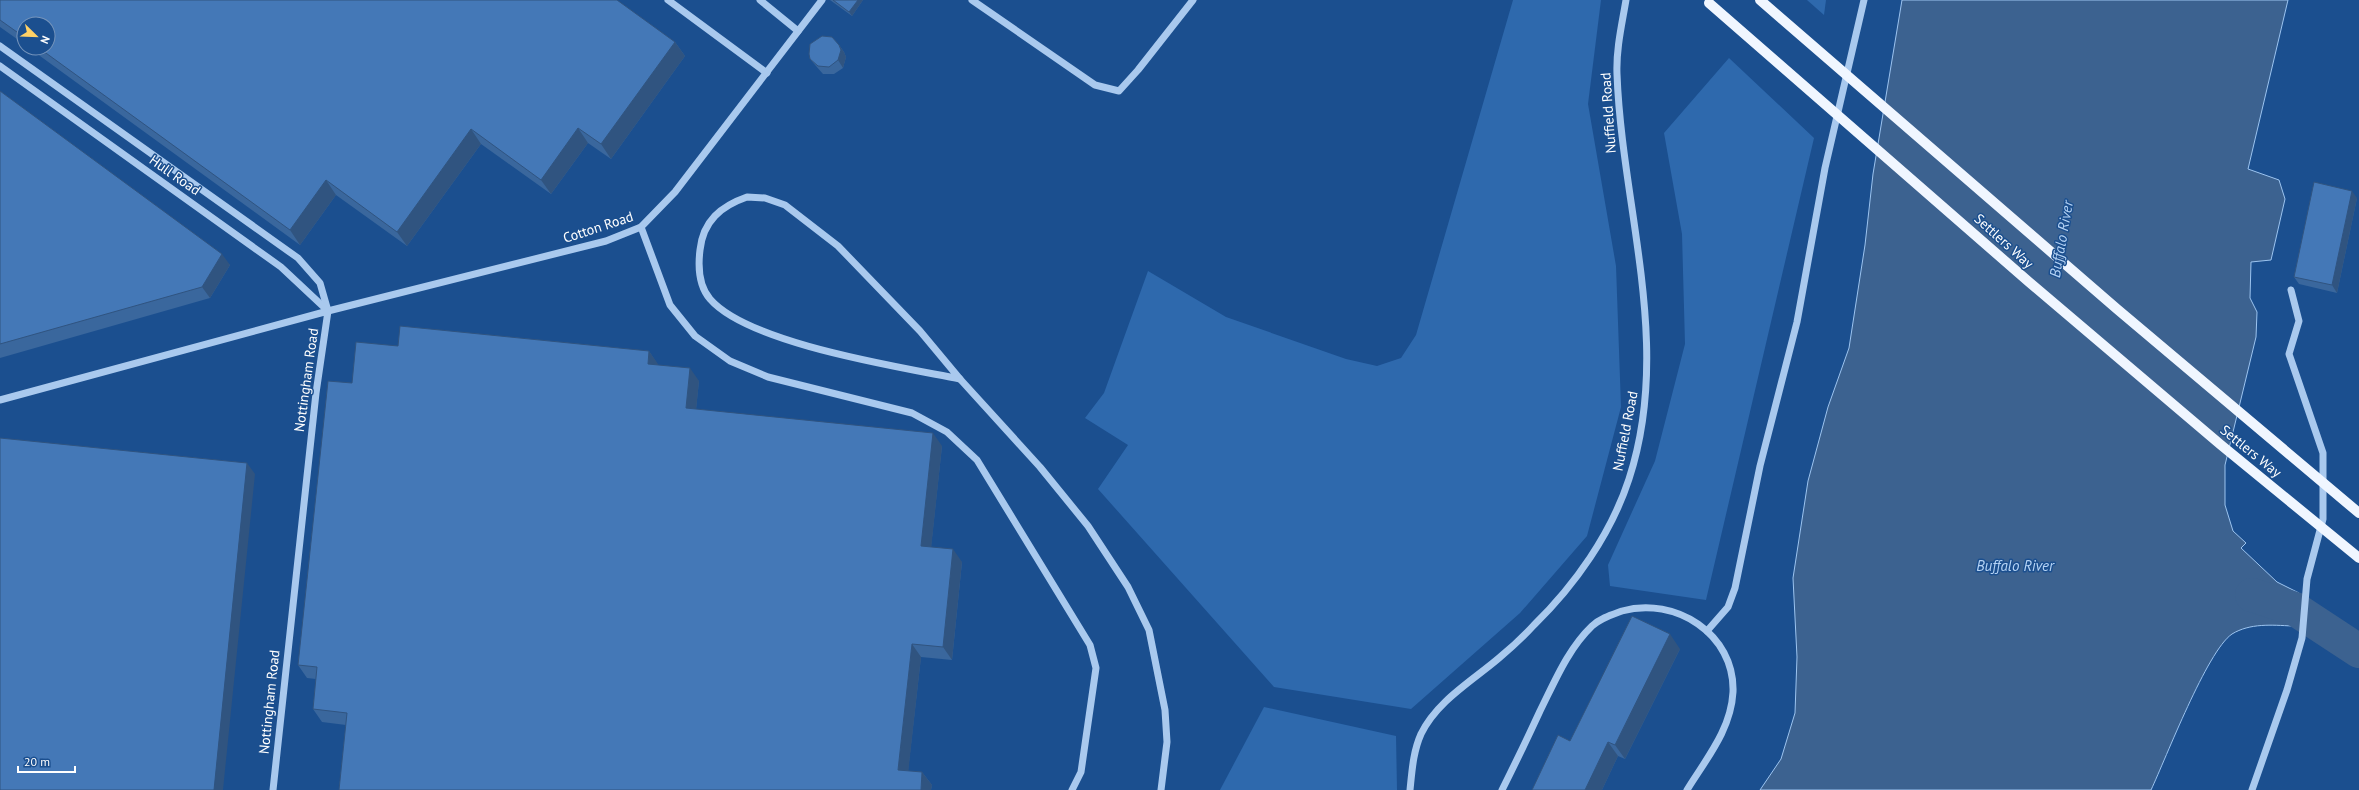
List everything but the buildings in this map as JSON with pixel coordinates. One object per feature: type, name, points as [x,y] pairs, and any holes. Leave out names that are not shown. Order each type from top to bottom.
[{"type":"main road","name":"Settlers Way","points":[[1760,0],[2117,309],[2359,513]]},
{"type":"main road","name":"Settlers Way","points":[[1709,4],[2029,282],[2221,445],[2359,558]]},
{"type":"street","points":[[668,0],[767,73]]},
{"type":"street","points":[[760,0],[798,31]]},
{"type":"street","name":"Cotton Road","points":[[328,311],[606,241],[641,227],[675,192],[822,0]]},
{"type":"street","points":[[972,0],[1095,85],[1119,91],[1138,70],[1193,0]]},
{"type":"street","name":"Nuffield Road","points":[[1410,790],[1416,748],[1430,719],[1446,702],[1501,657],[1557,601],[1582,569],[1602,537],[1629,479],[1644,414],[1648,370],[1647,320],[1624,150],[1617,73],[1619,43],[1626,0]]},
{"type":"street","points":[[1708,631],[1728,607],[1735,588],[1760,466],[1798,322],[1825,168],[1864,0]]},
{"type":"street","points":[[0,46],[298,258],[320,283],[328,311]]},
{"type":"street","name":"Hull Road","points":[[0,66],[281,267],[328,311]]},
{"type":"street","points":[[960,379],[824,351],[764,331],[733,316],[710,299],[700,276],[700,250],[703,231],[711,219],[729,203],[747,197],[765,198],[785,206],[838,246],[920,331],[960,379],[1040,466],[1088,526],[1128,587],[1149,630],[1165,710],[1167,742],[1161,790]]},
{"type":"street","points":[[641,227],[670,305],[695,336],[730,361],[768,377],[912,413],[947,432],[977,460],[1090,646],[1096,668],[1081,772],[1072,790]]},
{"type":"street","points":[[2252,790],[2287,690],[2302,638],[2307,579],[2323,519],[2323,453],[2289,354],[2299,321],[2291,290]]},
{"type":"street","name":"Nottingham Road","points":[[0,400],[328,311],[316,393],[273,790]]},
{"type":"street","points":[[1502,790],[1567,657],[1593,625],[1606,616],[1637,607],[1658,608],[1691,618],[1708,631],[1728,659],[1732,675],[1731,708],[1724,730],[1687,790]]},
{"type":"shaded area","points":[[1513,0],[1601,0],[1588,104],[1616,266],[1621,407],[1587,536],[1520,613],[1411,709],[1274,687],[1098,489],[1128,445],[1085,418],[1104,393],[1148,271],[1226,317],[1346,359],[1377,366],[1401,358],[1416,335]]},
{"type":"shaded area","points":[[1807,0],[1826,0],[1824,15]]},
{"type":"shaded area","points":[[1729,58],[1814,138],[1706,600],[1610,586],[1608,565],[1655,461],[1685,344],[1682,234],[1664,133]]},
{"type":"shaded area","points":[[1264,707],[1396,736],[1397,790],[1220,790]]},
{"type":"water","name":"Buffalo River","points":[[1902,0],[2288,0],[2248,169],[2279,180],[2285,199],[2271,260],[2251,262],[2250,298],[2257,312],[2256,337],[2225,465],[2225,505],[2233,531],[2246,543],[2241,548],[2277,582],[2299,593],[2292,626],[2254,626],[2246,628],[2232,634],[2222,644],[2199,682],[2151,790],[1760,790],[1781,759],[1795,713],[1797,657],[1793,578],[1808,481],[1828,407],[1849,348],[1865,245],[1873,174]]},
{"type":"waterway","points":[[2252,595],[2295,609],[2359,651]]}]
